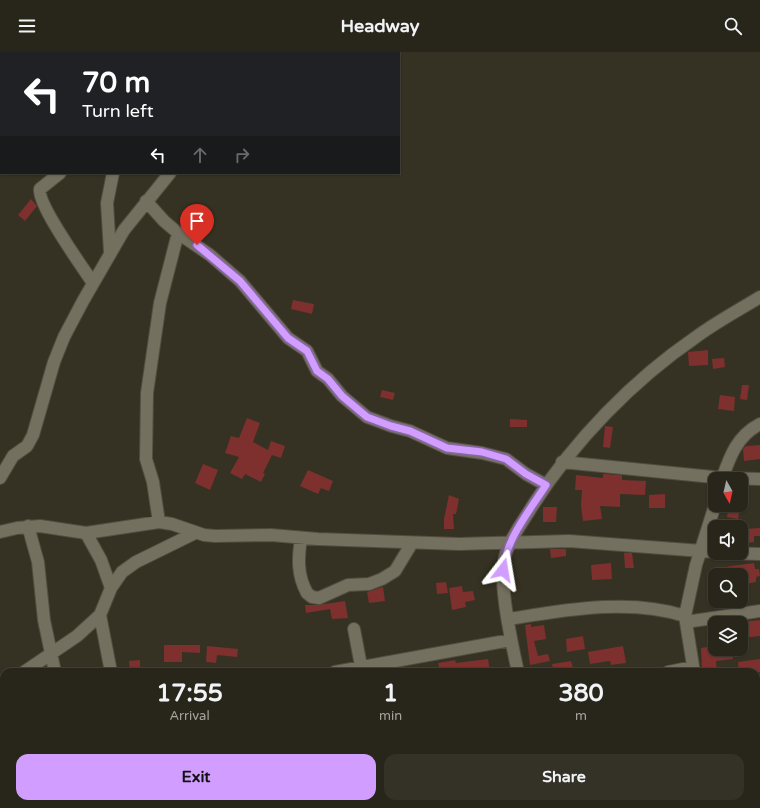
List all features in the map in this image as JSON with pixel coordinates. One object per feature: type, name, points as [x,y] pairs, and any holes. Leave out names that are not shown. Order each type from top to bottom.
[{"type":"street","points":[[59,174],[39,192],[49,214],[93,283]]},
{"type":"street","points":[[110,252],[107,203],[113,174]]},
{"type":"street","points":[[0,478],[13,456],[27,446],[33,435],[59,349],[82,301],[110,252],[146,201],[169,174]]},
{"type":"street","points":[[146,201],[164,221],[178,233],[210,255],[236,277],[288,338],[307,351],[317,371],[328,379],[342,396],[367,417],[410,431],[447,448],[482,452],[506,459],[526,474],[546,485]]},
{"type":"street","points":[[159,522],[153,482],[146,459],[148,393],[160,303],[178,233]]},
{"type":"street","points":[[517,668],[511,640],[503,570],[504,560],[512,542],[546,485],[562,462],[613,408],[677,350],[709,328],[760,297]]},
{"type":"street","points":[[725,472],[732,452],[739,440],[747,431],[760,424]]},
{"type":"street","points":[[562,462],[708,477]]},
{"type":"street","points":[[748,479],[760,479]]},
{"type":"street","points":[[694,668],[686,619],[688,597],[713,512]]},
{"type":"street","points":[[0,532],[28,526],[40,526],[86,533],[159,522],[172,524],[195,533],[215,536],[264,534],[301,538],[459,544],[569,541],[708,551]]},
{"type":"street","points":[[28,526],[38,562],[44,620],[54,668]]},
{"type":"street","points":[[86,533],[101,560],[110,588]]},
{"type":"street","points":[[31,668],[52,655],[77,636],[100,615],[110,588],[122,572],[195,533]]},
{"type":"street","points":[[301,538],[298,565],[299,573],[307,593],[315,598],[329,595],[348,585],[364,585],[382,579],[395,571],[412,542]]},
{"type":"street","points":[[748,554],[760,554]]},
{"type":"street","points":[[509,619],[572,610],[640,607],[664,609],[686,619],[760,611]]},
{"type":"street","points":[[100,615],[110,668]]},
{"type":"street","points":[[354,629],[361,666]]},
{"type":"street","points":[[352,668],[511,640]]},
{"type":"building","points":[[31,199],[37,206],[25,221],[18,215]]},
{"type":"building","points":[[293,300],[314,304],[312,314],[291,309]]},
{"type":"building","points":[[708,350],[708,365],[689,366],[688,352]]},
{"type":"building","points":[[724,358],[725,367],[713,369],[712,359]]},
{"type":"building","points":[[742,385],[749,385],[747,400],[740,399]]},
{"type":"building","points":[[382,390],[395,393],[393,400],[380,397]]},
{"type":"building","points":[[720,395],[735,397],[734,411],[718,409]]},
{"type":"building","points":[[247,418],[260,423],[253,442],[268,450],[271,441],[285,446],[281,458],[272,455],[263,473],[265,474],[261,482],[245,474],[242,479],[230,473],[239,457],[225,453],[231,436],[239,438]]},
{"type":"building","points":[[510,419],[527,420],[527,427],[510,427]]},
{"type":"building","points":[[605,426],[613,427],[610,448],[603,447]]},
{"type":"building","points":[[760,445],[760,459],[744,461],[743,449],[746,446]]},
{"type":"building","points":[[203,464],[218,470],[210,490],[195,483]]},
{"type":"building","points":[[308,470],[333,481],[329,491],[321,488],[318,494],[300,486]]},
{"type":"building","points":[[603,474],[622,475],[622,480],[646,481],[645,495],[620,494],[620,507],[600,506],[602,519],[583,521],[581,505],[582,490],[575,490],[576,475],[603,478]]},
{"type":"building","points":[[665,494],[665,508],[649,508],[649,495]]},
{"type":"building","points":[[449,495],[459,499],[456,514],[453,514],[454,529],[444,529],[444,519]]},
{"type":"building","points":[[543,507],[557,507],[556,522],[543,522]]},
{"type":"building","points":[[728,512],[739,512],[738,519],[727,517]]},
{"type":"building","points":[[760,528],[760,536],[754,536],[754,542],[748,543],[748,529]]},
{"type":"building","points":[[550,549],[566,549],[566,556],[551,558]]},
{"type":"building","points":[[624,553],[632,553],[634,568],[625,568]]},
{"type":"building","points":[[611,563],[612,579],[592,580],[591,565]]},
{"type":"building","points":[[754,563],[755,569],[759,569],[760,576],[756,577],[756,582],[748,583],[748,568],[725,567]]},
{"type":"building","points":[[446,582],[448,593],[437,594],[436,583]]},
{"type":"building","points":[[462,586],[463,592],[473,591],[475,600],[465,602],[466,607],[452,610],[449,588]]},
{"type":"building","points":[[383,587],[385,601],[369,603],[367,592]]},
{"type":"building","points":[[345,601],[348,618],[332,619],[330,609],[306,613],[305,605],[318,605]]},
{"type":"building","points":[[760,620],[760,636],[748,637],[748,621]]},
{"type":"building","points":[[531,624],[531,627],[544,625],[546,639],[534,641],[538,656],[548,654],[550,661],[530,665],[525,625]]},
{"type":"building","points":[[583,636],[585,649],[567,652],[566,639]]},
{"type":"building","points":[[708,642],[708,656],[733,656],[733,659],[716,661],[717,668],[702,668],[701,648],[707,647]]},
{"type":"building","points":[[164,645],[200,645],[200,653],[182,652],[182,662],[164,662]]},
{"type":"building","points":[[207,646],[238,649],[237,657],[217,655],[216,663],[206,662]]},
{"type":"building","points":[[623,646],[626,663],[611,665],[610,661],[590,664],[588,652]]},
{"type":"building","points":[[488,659],[489,668],[439,668],[438,663],[455,660],[456,663]]},
{"type":"building","points":[[760,659],[760,668],[739,668],[738,662]]},
{"type":"building","points":[[140,660],[140,668],[130,668],[129,661]]},
{"type":"building","points":[[571,661],[573,668],[553,668],[552,664]]},
{"type":"route","points":[[197,245],[228,269],[240,281],[288,338],[309,353],[317,371],[325,376],[342,396],[367,417],[418,434],[447,448],[482,452],[506,459],[526,474],[546,485],[526,516],[512,542],[504,560],[503,570]]}]
